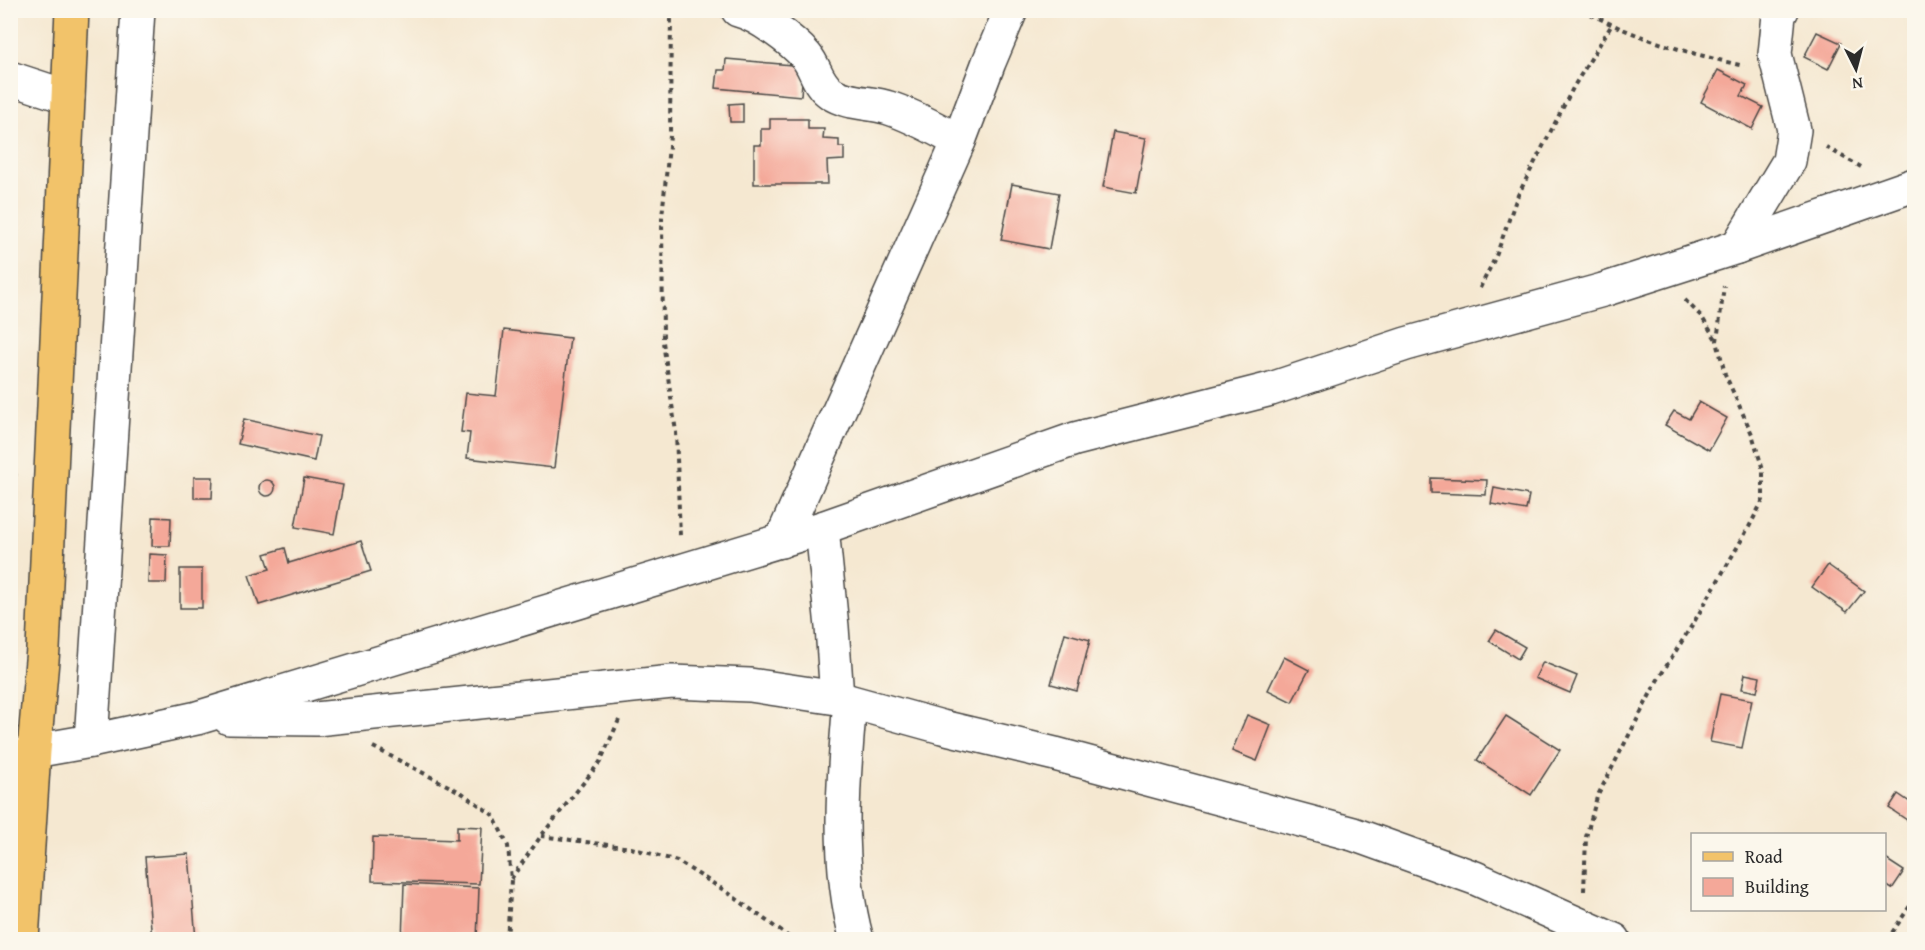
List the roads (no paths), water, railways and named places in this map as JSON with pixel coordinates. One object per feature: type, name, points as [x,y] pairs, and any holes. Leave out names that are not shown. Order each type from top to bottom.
[{"type":"main road","points":[[22,939],[22,754],[42,658],[72,10]]},
{"type":"street","points":[[91,741],[138,10]]},
{"type":"street","points":[[738,10],[767,25],[794,45],[807,57],[824,88],[835,96],[887,107],[924,122],[959,141]]},
{"type":"street","points":[[781,540],[959,141],[1011,10]]},
{"type":"street","points":[[1737,247],[1789,161],[1794,130],[1775,54],[1779,15],[1782,10]]},
{"type":"street","points":[[10,78],[68,97]]},
{"type":"street","points":[[22,754],[197,718],[822,528],[1075,439],[1271,389],[1406,344],[1603,290],[1908,188]]},
{"type":"street","points":[[822,528],[832,627],[844,700],[845,869],[857,939]]},
{"type":"street","points":[[197,718],[316,719],[672,682],[750,685],[844,700],[1353,834],[1475,878],[1614,939]]}]
